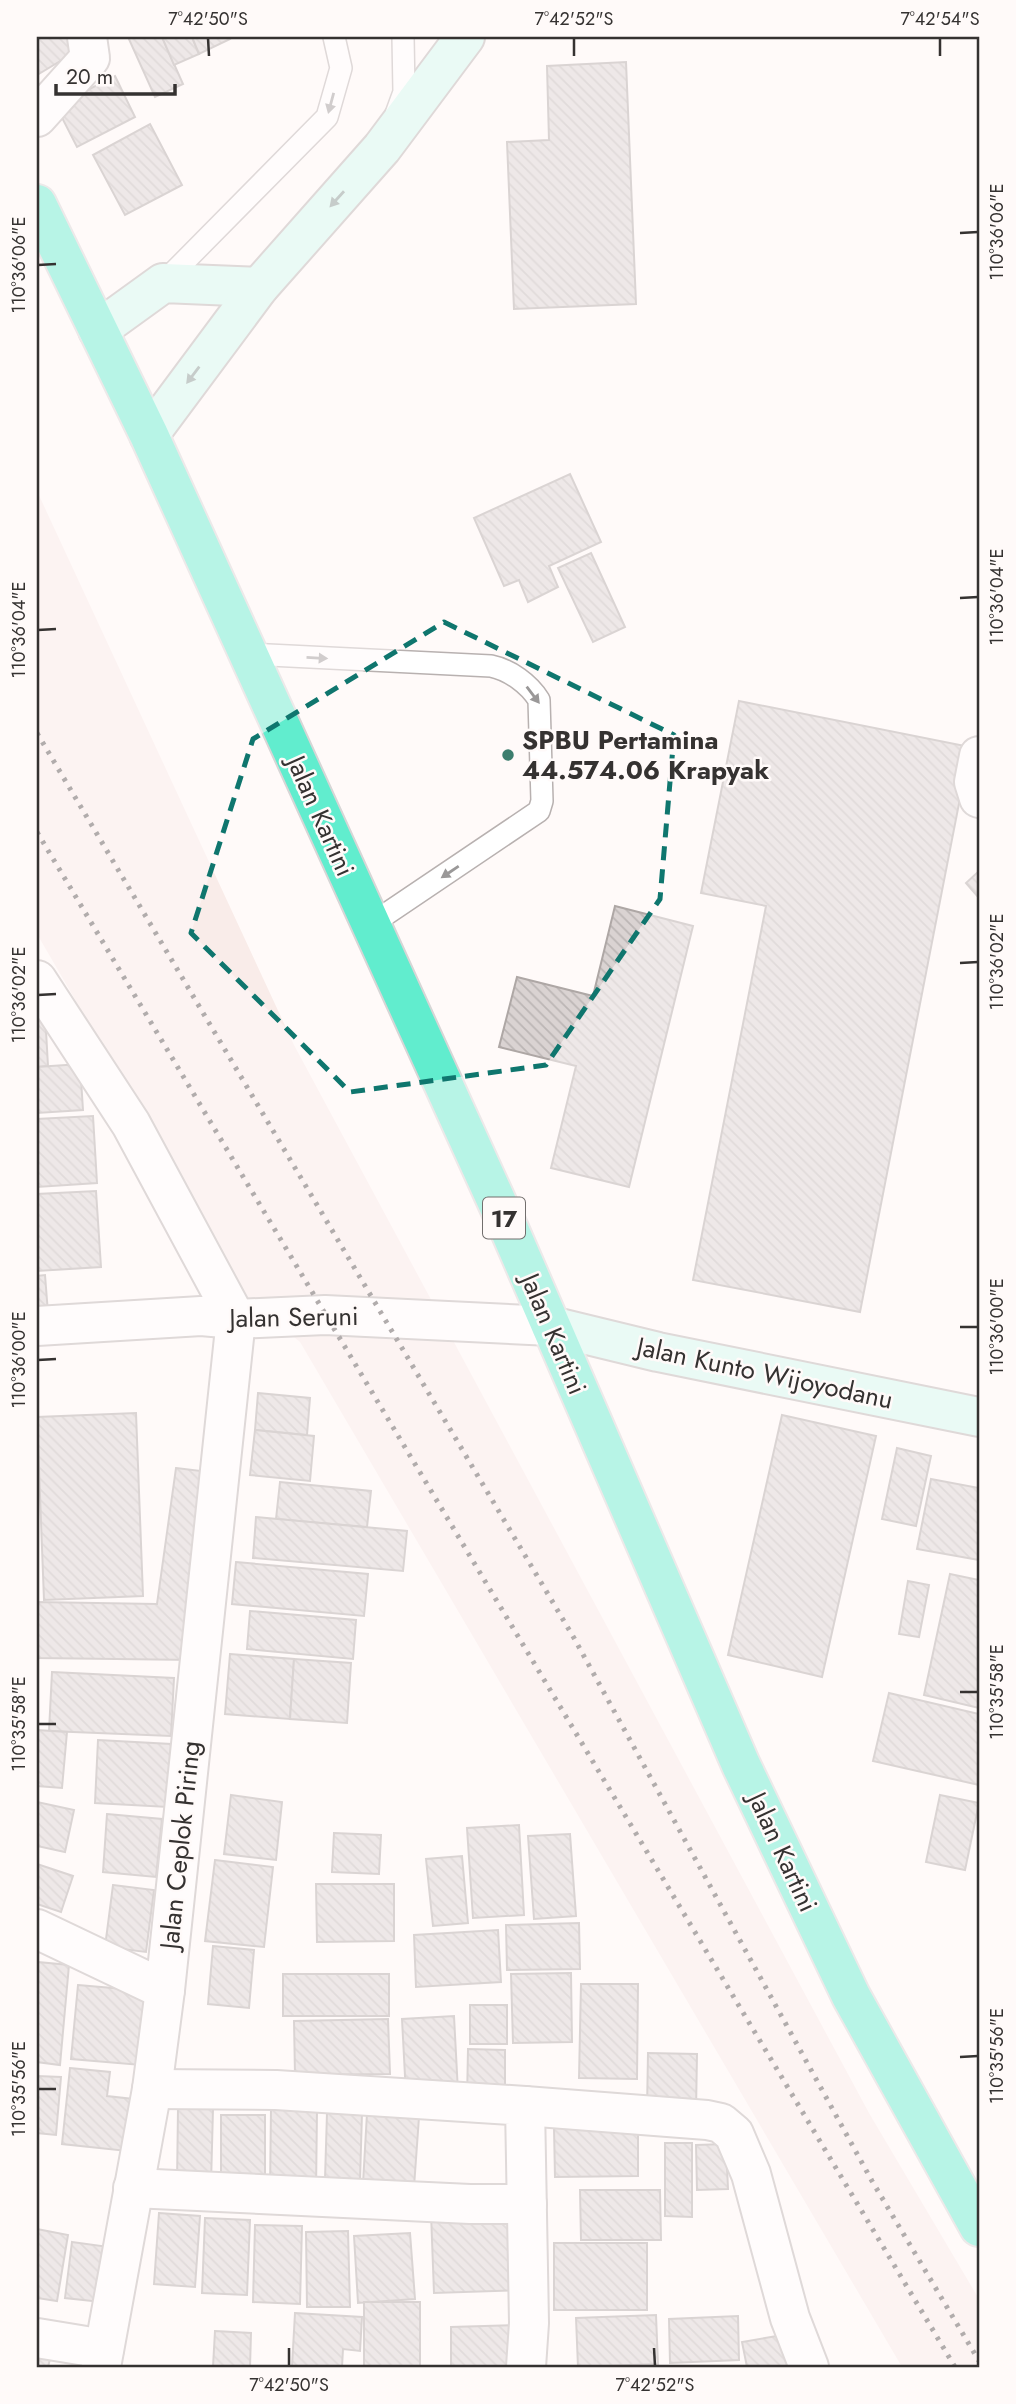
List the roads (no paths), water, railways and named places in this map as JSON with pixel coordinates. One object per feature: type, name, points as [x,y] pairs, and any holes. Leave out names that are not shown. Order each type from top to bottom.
[{"type":"highway","name":"Jalan Kartini","points":[[37,204],[149,435],[249,654],[551,1326],[741,1765],[850,1996],[979,2227]]},
{"type":"street","points":[[37,117],[90,58],[88,37]]},
{"type":"street","points":[[149,435],[259,287],[382,148],[465,37]]},
{"type":"street","points":[[98,330],[163,283],[259,287]]},
{"type":"street","points":[[979,756],[974,782],[979,798]]},
{"type":"street","points":[[37,980],[131,1124],[236,1319]]},
{"type":"street","name":"Jalan Seruni","points":[[37,1326],[201,1317],[236,1319],[365,1315],[551,1326]]},
{"type":"street","name":"Jalan Ceplok Piring","points":[[102,2358],[152,2088],[165,1990],[236,1319]]},
{"type":"street","name":"Jalan Kunto Wijoyodanu","points":[[551,1326],[657,1352],[979,1417]]},
{"type":"street","points":[[37,1929],[165,1990]]},
{"type":"street","points":[[152,2088],[276,2090],[525,2106],[721,2123],[734,2134],[751,2174],[790,2318],[809,2367]]},
{"type":"street","points":[[525,2106],[529,2323],[526,2367]]},
{"type":"street","points":[[133,2188],[470,2204],[527,2204]]},
{"type":"street","points":[[37,2339],[102,2358]]},
{"type":"lane","points":[[163,283],[327,117],[341,68],[334,37]]},
{"type":"lane","points":[[382,148],[404,92],[402,37]]},
{"type":"lane","points":[[249,654],[491,666],[504,669],[530,688],[539,700],[542,801],[539,811],[370,925]]},
{"type":"railway","points":[[37,733],[574,1638],[872,2181],[979,2361]]},
{"type":"railway","points":[[37,832],[955,2367]]},
{"type":"place","name":"SPBU Pertamina 44.574.06 Krapyak","points":[[508,755]]}]
